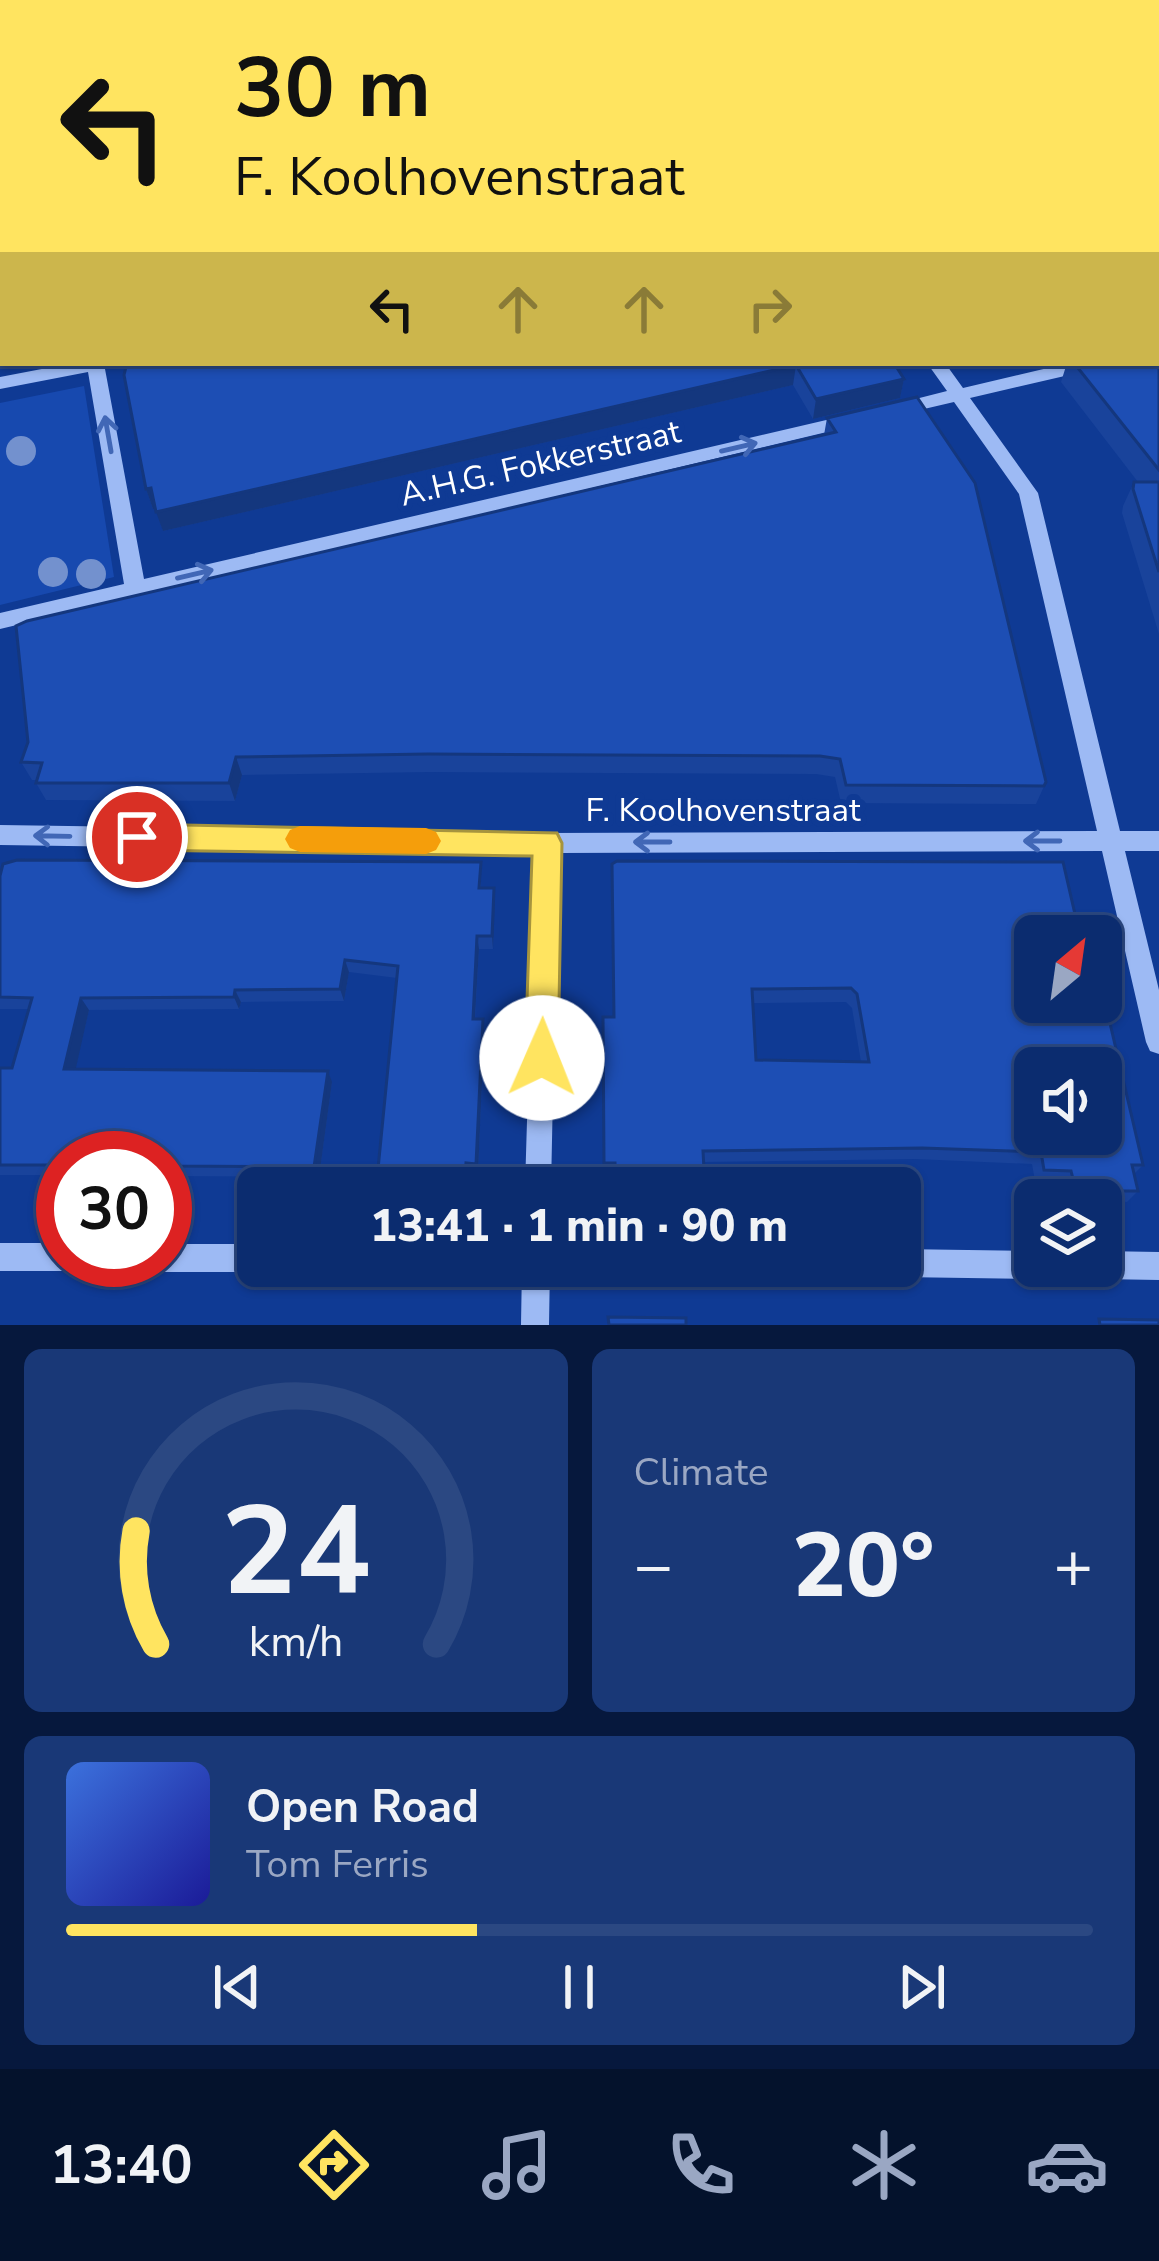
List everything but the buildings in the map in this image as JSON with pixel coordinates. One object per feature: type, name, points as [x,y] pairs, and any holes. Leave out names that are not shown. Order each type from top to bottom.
[{"type":"street","points":[[0,383],[88,366]]},
{"type":"street","points":[[98,366],[135,588]]},
{"type":"street","points":[[938,366],[1028,493],[1159,1042]]},
{"type":"street","name":"A.H.G. Fokkerstraat","points":[[0,621],[1082,366]]},
{"type":"street","name":"F. Koolhovenstraat","points":[[0,835],[547,843],[1159,841]]},
{"type":"street","points":[[539,1167],[547,843]]},
{"type":"street","points":[[0,1257],[36,1258]]},
{"type":"street","points":[[192,1258],[237,1258]]},
{"type":"street","points":[[921,1263],[1014,1265]]},
{"type":"street","points":[[1122,1265],[1159,1266]]},
{"type":"street","points":[[535,1325],[536,1287]]},
{"type":"shaded area","points":[[84,386],[114,577],[0,605],[0,403]]},
{"type":"slow traffic","points":[[300,839],[426,841]]},
{"type":"route","points":[[137,837],[547,843],[542,1058]]}]
